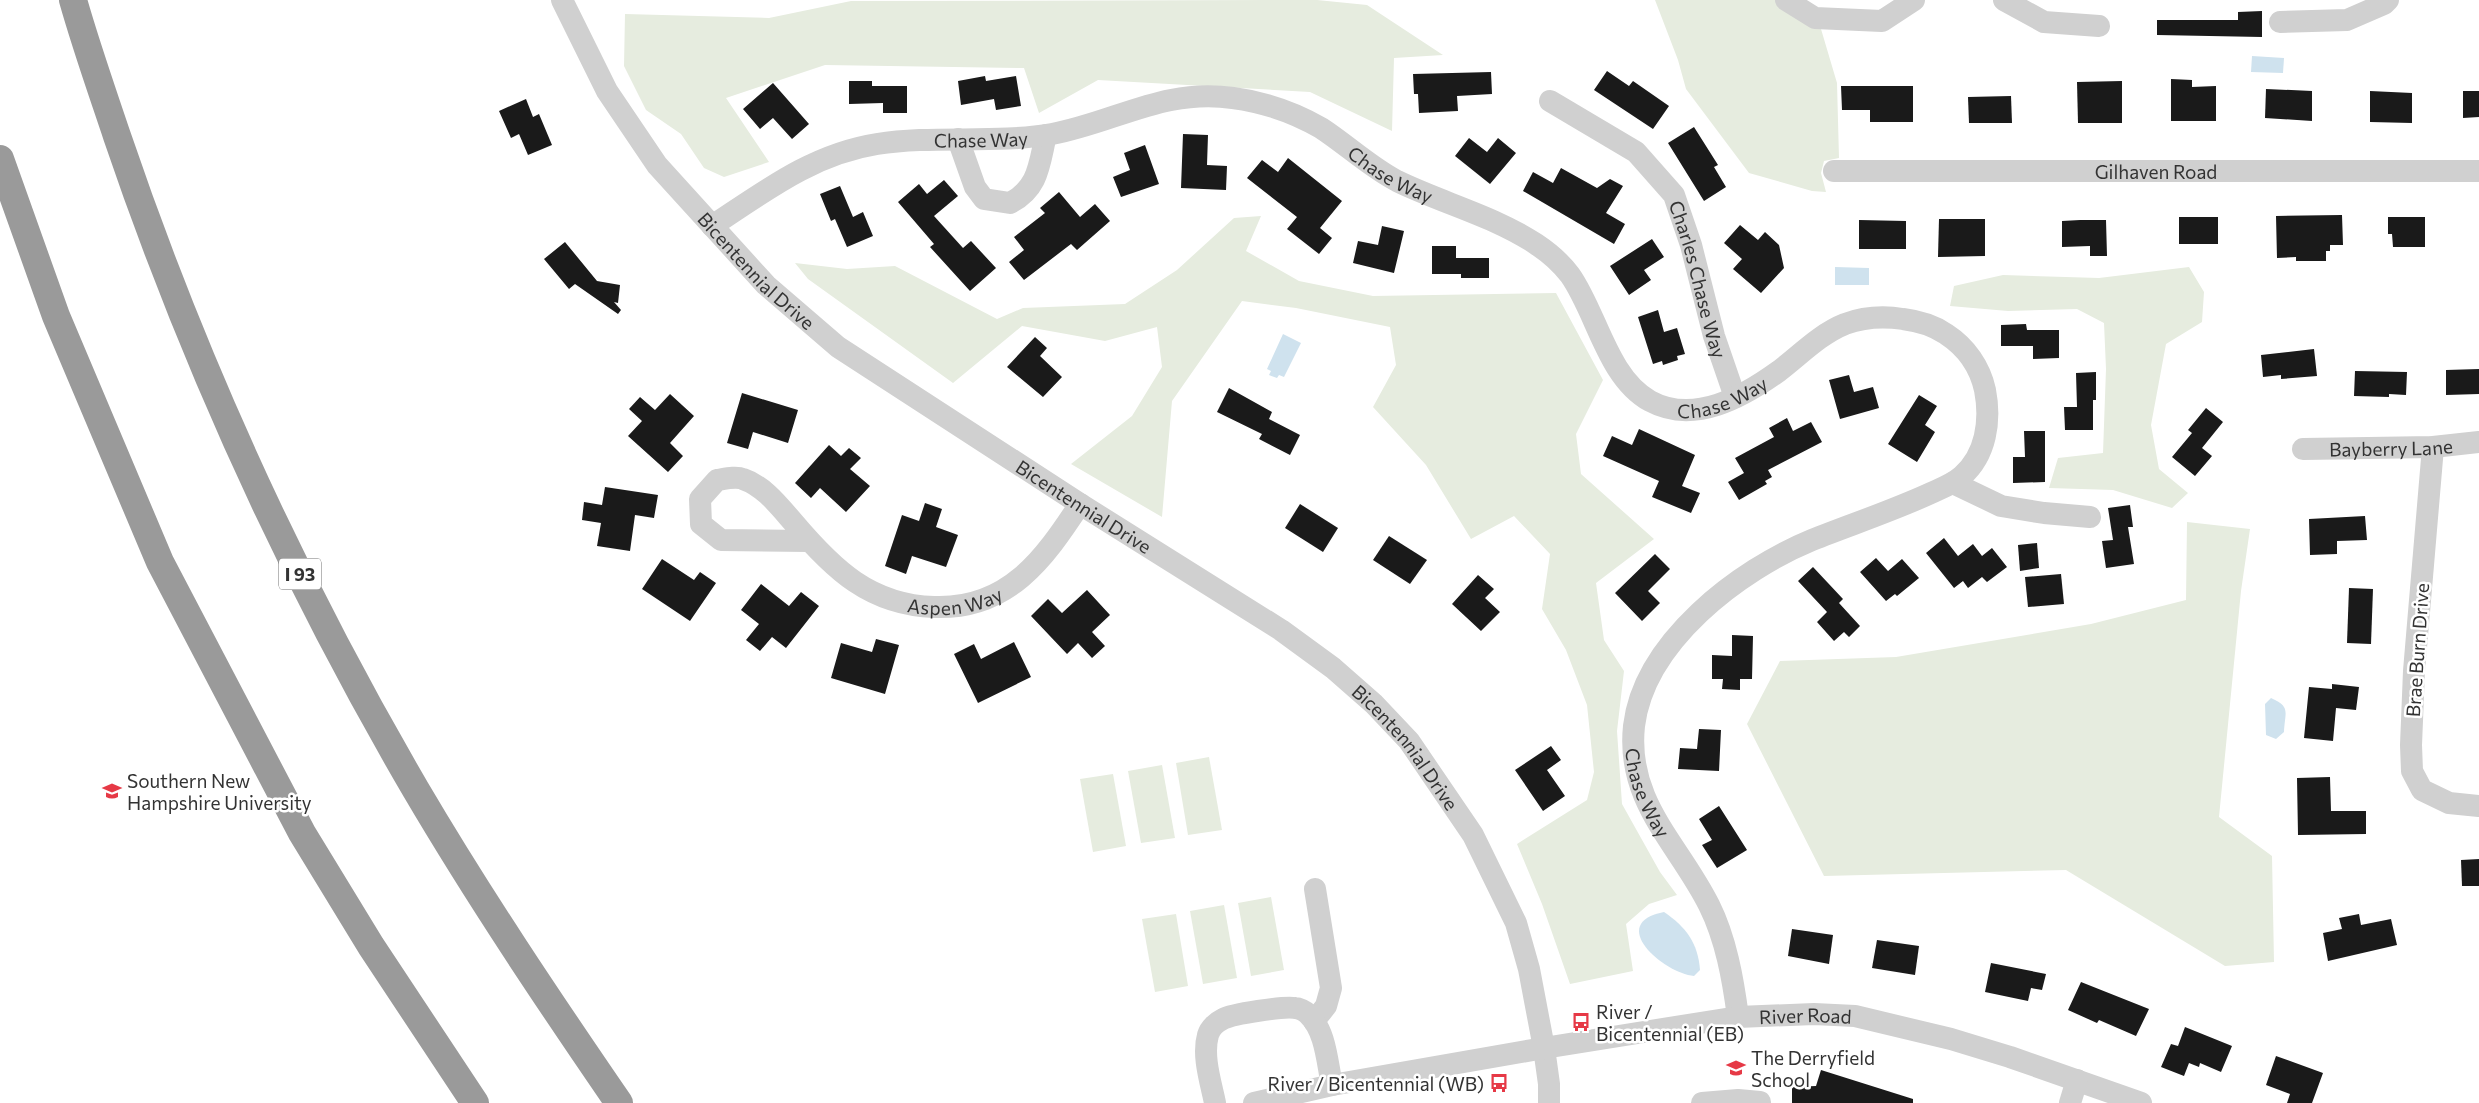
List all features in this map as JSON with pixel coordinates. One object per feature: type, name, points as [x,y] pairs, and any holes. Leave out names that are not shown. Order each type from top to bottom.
[{"type":"highway","name":"I 93","points":[[73,0],[148,228],[190,333],[281,536],[373,713],[455,855],[619,1103]]},
{"type":"highway","points":[[0,159],[56,316],[100,424],[164,571],[302,833],[376,954],[475,1103]]},
{"type":"street","name":"Bicentennial Drive","points":[[562,0],[607,91],[657,165],[766,285],[838,347],[1080,504],[1280,630],[1326,663],[1374,704],[1409,741],[1474,835],[1516,923],[1529,969],[1544,1048],[1550,1102]]},
{"type":"street","points":[[1786,0],[1815,18],[1882,21],[1914,0]]},
{"type":"street","points":[[2004,0],[2044,22],[2099,26]]},
{"type":"street","points":[[2280,22],[2347,20],[2384,4],[2388,0]]},
{"type":"street","name":"Chase Way","points":[[712,226],[806,165],[831,155],[878,144],[1046,135],[1071,130],[1159,100],[1183,97],[1231,97],[1292,114],[1321,128],[1387,176],[1426,195],[1511,230],[1535,243],[1567,271],[1585,300],[1604,343],[1629,384],[1649,400],[1675,410],[1700,411],[1735,397],[1773,375],[1826,334],[1846,324],[1869,318],[1892,317],[1916,320],[1939,329],[1958,343],[1974,362],[1984,384],[1987,408],[1986,432],[1980,454],[1966,472],[1953,483],[1903,506],[1806,542],[1749,574],[1709,605],[1675,638],[1648,678],[1640,700],[1634,724],[1633,748],[1641,788],[1653,817],[1708,902],[1726,952],[1738,1017]]},
{"type":"street","name":"Charles Chase Way","points":[[1550,102],[1636,152],[1656,172],[1674,195],[1691,245],[1714,336],[1735,397]]},
{"type":"street","points":[[958,140],[975,187],[984,199],[1010,203],[1029,190],[1036,177],[1046,135]]},
{"type":"street","name":"Gilhaven Road","points":[[1834,171],[2479,171]]},
{"type":"street","name":"Bayberry Lane","points":[[2303,449],[2433,447],[2479,442]]},
{"type":"street","name":"Brae Burn Drive","points":[[2433,447],[2414,671],[2411,745],[2412,771],[2422,790],[2449,803],[2479,806]]},
{"type":"street","points":[[1953,483],[2001,506],[2044,513],[2090,517]]},
{"type":"street","name":"Aspen Way","points":[[809,541],[851,581],[872,593],[895,602],[919,607],[943,608],[966,605],[989,598],[1010,587],[1029,573],[1058,538],[1080,504]]},
{"type":"street","points":[[1314,1021],[1326,1006],[1331,988],[1316,888]]},
{"type":"street","points":[[1215,1103],[1207,1045],[1208,1034],[1215,1024],[1225,1018],[1283,1008],[1296,1008],[1307,1012],[1321,1032],[1332,1085]]},
{"type":"street","name":"River Road","points":[[1254,1103],[1332,1085],[1738,1017],[1814,1014],[1855,1016],[1951,1039],[2141,1103]]},
{"type":"street","points":[[2070,1103],[2077,1080]]},
{"type":"street","points":[[1702,1103],[1738,1100],[1760,1102]]},
{"type":"shaded area","points":[[1317,0],[1367,5],[1443,55],[1394,58],[1392,131],[1310,92],[1098,80],[1039,113],[1024,68],[825,65],[726,98],[769,162],[724,177],[704,168],[681,134],[646,110],[624,66],[625,14],[769,18],[851,1]]},
{"type":"shaded area","points":[[1655,0],[1775,0],[1821,29],[1837,83],[1839,158],[1824,161],[1821,173],[1826,192],[1812,191],[1749,173],[1686,89],[1678,60]]},
{"type":"shaded area","points":[[1261,216],[1246,251],[1299,281],[1373,296],[1556,293],[1603,380],[1576,434],[1581,474],[1654,539],[1596,583],[1604,640],[1624,671],[1617,731],[1622,804],[1660,872],[1677,895],[1649,904],[1626,924],[1633,971],[1570,984],[1542,904],[1517,844],[1587,800],[1594,772],[1587,705],[1566,650],[1542,609],[1550,554],[1514,516],[1471,539],[1426,465],[1373,407],[1396,365],[1390,327],[1296,308],[1242,301],[1172,401],[1162,517],[1071,464],[1132,416],[1162,367],[1157,327],[1105,341],[1022,326],[953,383],[808,279],[795,263],[847,269],[895,266],[997,319],[1023,308],[1125,304],[1177,270],[1234,218]]},
{"type":"shaded area","points":[[2189,267],[2204,292],[2202,322],[2166,344],[2151,425],[2159,469],[2188,493],[2172,508],[2113,490],[2049,488],[2058,458],[2103,453],[2106,369],[2104,323],[2077,309],[2008,311],[1950,306],[1954,286],[2003,275],[2099,278]]},
{"type":"shaded area","points":[[2187,522],[2250,529],[2241,591],[2219,817],[2272,856],[2274,962],[2225,966],[2066,870],[1824,876],[1747,724],[1780,661],[1896,657],[2091,624],[2186,600]]},
{"type":"shaded area","points":[[1209,757],[1222,830],[1188,835],[1176,763]]},
{"type":"shaded area","points":[[1162,765],[1175,838],[1141,843],[1128,771]]},
{"type":"shaded area","points":[[1113,774],[1126,846],[1093,852],[1080,779]]},
{"type":"shaded area","points":[[1271,897],[1284,970],[1251,976],[1238,903]]},
{"type":"shaded area","points":[[1224,905],[1237,978],[1203,984],[1190,911]]},
{"type":"shaded area","points":[[1176,914],[1188,986],[1155,992],[1142,919]]},
{"type":"water","points":[[2252,56],[2284,58],[2283,73],[2251,72]]},
{"type":"water","points":[[1835,267],[1869,268],[1869,285],[1835,285]]},
{"type":"water","points":[[1283,334],[1301,343],[1284,377],[1279,375],[1277,378],[1269,375],[1271,371],[1267,369]]},
{"type":"water","points":[[2271,698],[2282,704],[2286,714],[2284,732],[2276,739],[2266,735],[2265,704]]},
{"type":"water","points":[[1664,912],[1685,930],[1694,944],[1700,970],[1694,976],[1681,973],[1668,966],[1646,947],[1640,936],[1640,926],[1647,918]]},
{"type":"building","points":[[2262,11],[2262,37],[2157,35],[2157,20],[2238,20],[2238,12]]},
{"type":"building","points":[[1607,71],[1629,86],[1633,81],[1669,106],[1653,129],[1594,90]]},
{"type":"building","points":[[1491,72],[1492,94],[1457,96],[1458,111],[1419,113],[1418,94],[1414,94],[1413,74]]},
{"type":"building","points":[[985,76],[986,81],[1016,76],[1021,106],[996,110],[994,99],[961,105],[958,81]]},
{"type":"building","points":[[2171,79],[2192,80],[2192,87],[2216,86],[2216,121],[2171,121]]},
{"type":"building","points":[[849,81],[872,81],[872,86],[907,86],[907,113],[883,113],[883,103],[849,104]]},
{"type":"building","points":[[2122,81],[2122,123],[2078,123],[2077,82]]},
{"type":"building","points":[[773,83],[809,124],[792,139],[773,118],[760,129],[743,109]]},
{"type":"building","points":[[1841,86],[1913,86],[1913,122],[1870,122],[1870,110],[1842,110]]},
{"type":"building","points":[[2266,89],[2312,91],[2312,121],[2265,118]]},
{"type":"building","points":[[2370,91],[2412,93],[2412,123],[2370,122]]},
{"type":"building","points":[[2463,91],[2479,91],[2479,117],[2463,118]]},
{"type":"building","points":[[2011,96],[2012,123],[1969,123],[1968,97]]},
{"type":"building","points":[[526,99],[533,117],[539,114],[552,145],[528,155],[519,134],[511,138],[499,111]]},
{"type":"building","points":[[1694,127],[1718,165],[1714,167],[1726,187],[1704,201],[1668,143]]},
{"type":"building","points":[[1183,134],[1208,135],[1207,165],[1227,166],[1226,190],[1181,188]]},
{"type":"building","points":[[1469,138],[1487,152],[1498,138],[1516,153],[1490,184],[1455,156]]},
{"type":"building","points":[[1145,145],[1159,184],[1121,197],[1113,177],[1130,170],[1124,153]]},
{"type":"building","points":[[1288,158],[1342,201],[1320,228],[1332,238],[1319,254],[1287,229],[1297,217],[1247,178],[1262,160],[1278,172]]},
{"type":"building","points":[[1561,168],[1597,188],[1610,179],[1623,186],[1606,213],[1625,224],[1614,244],[1523,191],[1533,172],[1553,183]]},
{"type":"building","points":[[944,180],[958,196],[934,216],[963,248],[971,241],[996,268],[970,291],[930,247],[934,244],[898,202],[919,184],[927,194]]},
{"type":"building","points":[[840,186],[853,217],[863,212],[873,236],[847,247],[835,219],[831,221],[820,194]]},
{"type":"building","points":[[1059,192],[1080,217],[1095,204],[1110,221],[1077,250],[1071,244],[1024,280],[1009,262],[1024,250],[1014,237],[1045,213],[1040,208]]},
{"type":"building","points":[[2342,215],[2343,245],[2330,245],[2330,251],[2326,251],[2326,261],[2296,261],[2296,257],[2277,258],[2276,216]]},
{"type":"building","points":[[2179,217],[2218,217],[2218,244],[2179,244]]},
{"type":"building","points":[[2388,217],[2425,217],[2425,247],[2393,247],[2392,234],[2388,234]]},
{"type":"building","points":[[1939,219],[1985,219],[1985,256],[1938,257]]},
{"type":"building","points":[[1859,220],[1906,221],[1906,249],[1859,249]]},
{"type":"building","points":[[2106,220],[2107,256],[2090,256],[2090,246],[2062,247],[2062,221]]},
{"type":"building","points":[[1740,225],[1758,240],[1765,232],[1779,245],[1784,268],[1761,293],[1733,269],[1742,259],[1724,243]]},
{"type":"building","points":[[1382,226],[1404,231],[1394,273],[1353,263],[1358,241],[1378,245]]},
{"type":"building","points":[[1652,239],[1664,257],[1644,270],[1651,280],[1629,295],[1610,266]]},
{"type":"building","points":[[565,242],[597,281],[620,285],[618,303],[614,302],[621,310],[618,314],[575,284],[569,289],[544,259]]},
{"type":"building","points":[[1432,246],[1456,246],[1456,258],[1489,258],[1489,278],[1461,278],[1461,274],[1432,274]]},
{"type":"building","points":[[1658,310],[1664,332],[1677,328],[1685,354],[1677,356],[1678,360],[1663,365],[1662,361],[1653,364],[1638,317]]},
{"type":"building","points":[[2026,324],[2027,330],[2059,330],[2059,358],[2033,359],[2033,346],[2001,346],[2001,325]]},
{"type":"building","points":[[1035,337],[1047,348],[1040,356],[1062,377],[1043,397],[1007,367]]},
{"type":"building","points":[[2314,349],[2317,376],[2281,379],[2281,375],[2263,377],[2261,355]]},
{"type":"building","points":[[2479,369],[2479,394],[2446,395],[2446,370]]},
{"type":"building","points":[[2355,371],[2407,372],[2406,395],[2389,394],[2389,397],[2354,396]]},
{"type":"building","points":[[2096,372],[2096,400],[2093,400],[2093,430],[2065,430],[2064,407],[2077,407],[2076,373]]},
{"type":"building","points":[[1849,375],[1854,392],[1873,387],[1879,408],[1840,419],[1829,380]]},
{"type":"building","points":[[1229,388],[1272,412],[1269,419],[1300,435],[1290,455],[1259,439],[1262,434],[1217,412]]},
{"type":"building","points":[[742,393],[798,410],[788,443],[753,432],[748,449],[727,443]]},
{"type":"building","points":[[670,394],[694,416],[670,443],[683,456],[668,472],[628,436],[642,421],[629,409],[640,397],[655,410]]},
{"type":"building","points":[[1919,395],[1937,406],[1925,425],[1935,432],[1917,462],[1888,444]]},
{"type":"building","points":[[2206,408],[2223,422],[2202,448],[2212,456],[2195,476],[2172,457],[2192,433],[2188,430]]},
{"type":"building","points":[[1787,418],[1793,431],[1811,422],[1822,442],[1768,470],[1772,477],[1765,481],[1767,484],[1739,500],[1728,482],[1744,473],[1735,458],[1774,437],[1769,428]]},
{"type":"building","points":[[1639,429],[1695,455],[1682,486],[1700,493],[1691,513],[1652,497],[1659,481],[1603,456],[1612,436],[1632,445]]},
{"type":"building","points":[[2024,431],[2045,431],[2045,482],[2013,483],[2013,457],[2025,457]]},
{"type":"building","points":[[829,445],[841,456],[849,448],[861,458],[850,469],[870,486],[846,512],[820,488],[811,498],[795,483]]},
{"type":"building","points":[[605,487],[658,495],[654,518],[635,515],[630,551],[597,546],[601,523],[582,520],[584,502],[602,505]]},
{"type":"building","points":[[925,503],[942,509],[936,527],[958,535],[946,567],[912,556],[906,574],[885,566],[902,515],[919,521]]},
{"type":"building","points":[[1300,504],[1338,528],[1323,552],[1285,528]]},
{"type":"building","points":[[2130,505],[2133,527],[2128,527],[2134,564],[2106,568],[2102,541],[2113,540],[2108,508]]},
{"type":"building","points":[[2365,516],[2367,540],[2337,541],[2337,554],[2310,555],[2309,519]]},
{"type":"building","points":[[1389,536],[1427,560],[1410,584],[1373,560]]},
{"type":"building","points":[[1944,538],[1958,556],[1973,544],[1982,556],[1992,548],[2007,567],[1987,582],[1982,577],[1968,588],[1963,581],[1954,588],[1926,553]]},
{"type":"building","points":[[2037,543],[2039,568],[2020,571],[2018,545]]},
{"type":"building","points":[[1655,554],[1670,569],[1648,591],[1660,603],[1642,621],[1615,593]]},
{"type":"building","points":[[1876,558],[1888,571],[1902,559],[1919,578],[1897,596],[1895,594],[1886,601],[1860,572]]},
{"type":"building","points":[[662,559],[694,580],[700,572],[716,583],[690,621],[642,589]]},
{"type":"building","points":[[1813,567],[1843,599],[1839,603],[1860,626],[1849,637],[1844,632],[1834,641],[1817,622],[1827,612],[1798,581]]},
{"type":"building","points":[[2061,574],[2064,604],[2028,607],[2025,577]]},
{"type":"building","points":[[1478,575],[1494,589],[1485,598],[1500,612],[1481,631],[1452,604]]},
{"type":"building","points":[[761,584],[789,606],[801,592],[819,606],[786,648],[772,637],[760,651],[746,640],[759,624],[741,610]]},
{"type":"building","points":[[2349,588],[2373,589],[2371,644],[2347,643]]},
{"type":"building","points":[[1087,590],[1110,615],[1092,632],[1105,646],[1092,658],[1078,643],[1067,654],[1031,616],[1048,599],[1062,613]]},
{"type":"building","points":[[1732,635],[1753,636],[1752,679],[1740,679],[1740,690],[1722,689],[1723,679],[1712,679],[1712,655],[1732,656]]},
{"type":"building","points":[[876,639],[899,645],[885,694],[831,678],[841,643],[872,652]]},
{"type":"building","points":[[1014,642],[1031,677],[978,703],[954,654],[974,644],[981,659]]},
{"type":"building","points":[[2332,684],[2359,687],[2356,710],[2336,708],[2333,741],[2304,738],[2309,687],[2332,689]]},
{"type":"building","points":[[1699,729],[1721,730],[1719,771],[1678,769],[1680,748],[1697,749]]},
{"type":"building","points":[[1551,746],[1561,760],[1547,770],[1565,796],[1543,811],[1515,770]]},
{"type":"building","points":[[2330,777],[2331,811],[2366,811],[2366,834],[2298,835],[2297,778]]},
{"type":"building","points":[[1719,806],[1747,850],[1717,868],[1702,845],[1712,840],[1699,819]]},
{"type":"building","points":[[2479,859],[2479,886],[2462,886],[2461,860]]},
{"type":"building","points":[[2359,914],[2361,925],[2391,919],[2397,945],[2328,961],[2323,933],[2342,929],[2339,918]]},
{"type":"building","points":[[1792,929],[1833,935],[1829,964],[1788,956]]},
{"type":"building","points":[[1877,940],[1919,946],[1915,975],[1872,968]]},
{"type":"building","points":[[1991,963],[2046,974],[2042,990],[2031,988],[2028,1001],[1985,992]]},
{"type":"building","points":[[2081,982],[2149,1009],[2136,1036],[2099,1020],[2097,1023],[2068,1010]]},
{"type":"building","points":[[2185,1027],[2232,1046],[2221,1072],[2200,1063],[2199,1067],[2189,1063],[2184,1076],[2161,1067],[2171,1044],[2178,1046]]},
{"type":"building","points":[[2276,1056],[2323,1073],[2312,1103],[2287,1103],[2290,1094],[2266,1085]]},
{"type":"building","points":[[1821,1070],[1913,1099],[1913,1103],[1792,1103],[1792,1087],[1816,1086]]},
{"type":"place","name":"Southern New Hampshire University","points":[[112,791]]},
{"type":"place","name":"River / Bicentennial (EB)","points":[[1581,1022]]},
{"type":"place","name":"The Derryfield School","points":[[1736,1068]]},
{"type":"place","name":"River / Bicentennial (WB)","points":[[1499,1083]]}]
